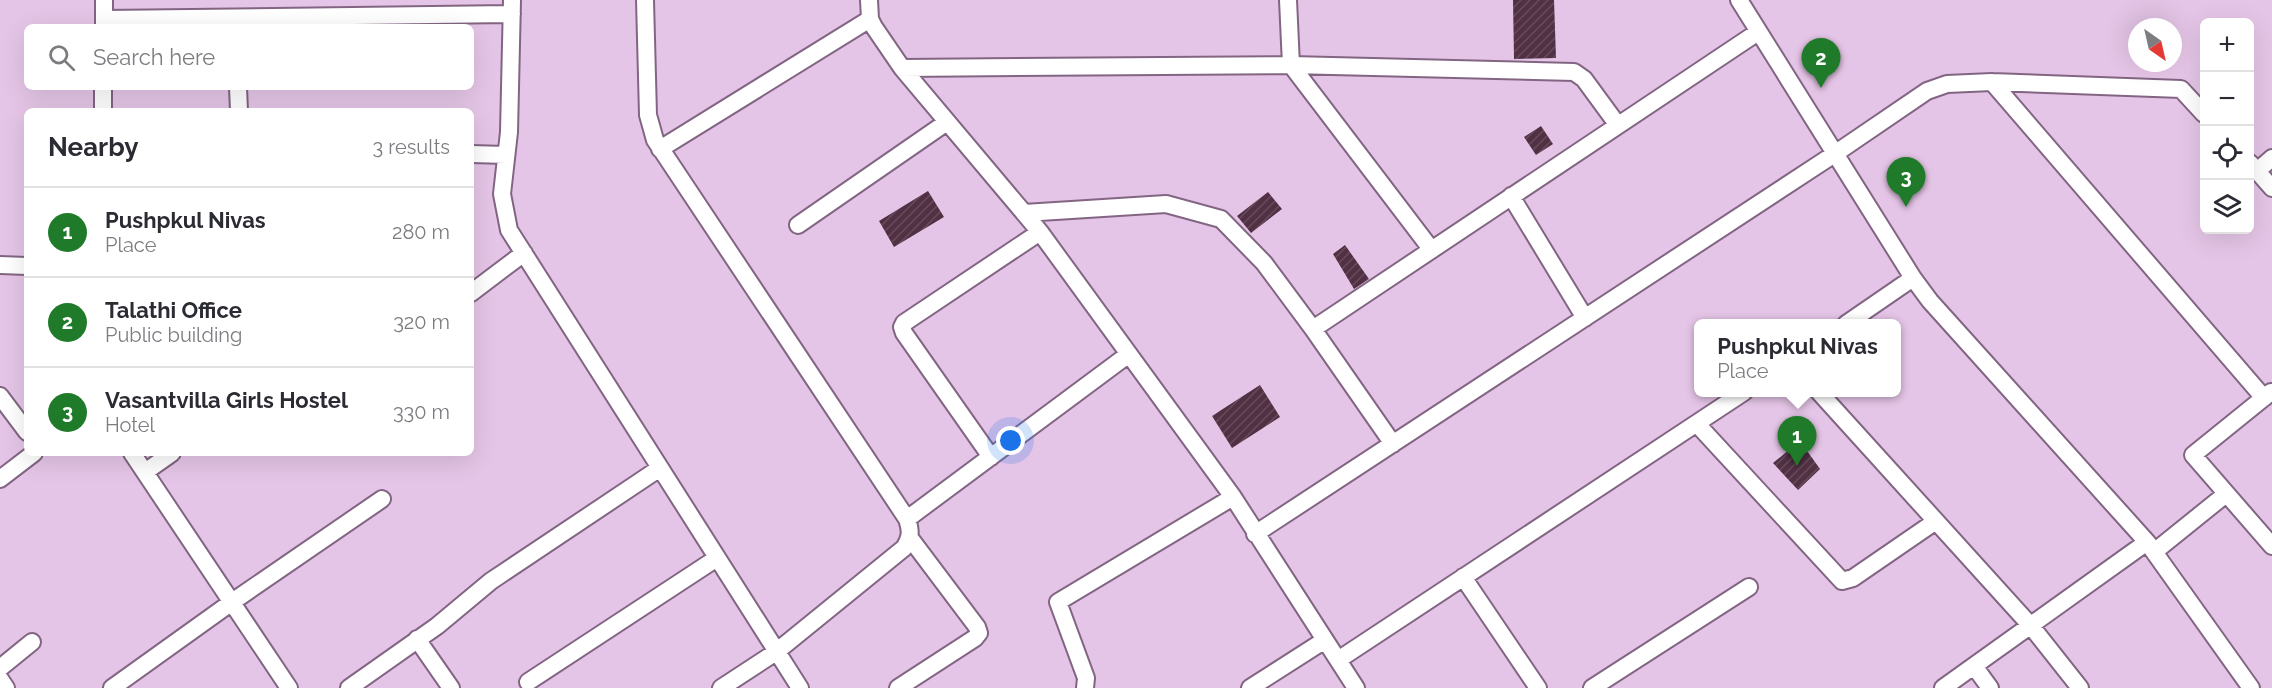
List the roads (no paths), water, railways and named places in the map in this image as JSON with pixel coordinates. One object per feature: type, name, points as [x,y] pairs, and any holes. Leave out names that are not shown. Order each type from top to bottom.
[{"type":"street","points":[[104,0],[104,23],[236,22],[512,7],[509,132],[502,194],[509,230],[800,688]]},
{"type":"street","points":[[645,0],[648,115],[660,149],[907,519],[911,531],[904,548],[776,652],[721,688]]},
{"type":"street","points":[[869,0],[870,19],[902,68],[1040,232],[1233,497],[1356,688]]},
{"type":"street","points":[[1288,0],[1291,65],[1431,249]]},
{"type":"street","points":[[1739,0],[1913,278],[1930,301],[2150,547],[2251,688]]},
{"type":"street","points":[[660,149],[870,19]]},
{"type":"street","points":[[1313,329],[1758,32]]},
{"type":"street","points":[[902,68],[1291,65],[1574,72],[1584,79],[1617,124]]},
{"type":"street","points":[[1992,82],[2268,394],[2193,455],[2272,546]]},
{"type":"street","points":[[1255,534],[1927,91],[1947,84],[1992,82],[2181,89],[2200,109]]},
{"type":"street","points":[[103,90],[103,108]]},
{"type":"street","points":[[238,90],[239,108]]},
{"type":"street","points":[[798,225],[947,122]]},
{"type":"street","points":[[474,154],[507,155]]},
{"type":"street","points":[[2254,167],[2272,158]]},
{"type":"street","points":[[2254,168],[2272,188]]},
{"type":"street","points":[[1511,196],[1585,318]]},
{"type":"street","points":[[1024,213],[1166,204],[1221,219],[1264,263],[1393,444]]},
{"type":"street","points":[[991,457],[902,327],[904,323],[1040,232]]},
{"type":"street","points":[[474,291],[524,253]]},
{"type":"street","points":[[0,265],[24,266]]},
{"type":"street","points":[[1853,319],[1913,278]]},
{"type":"street","points":[[907,519],[1129,354]]},
{"type":"street","points":[[0,396],[24,428]]},
{"type":"street","points":[[1338,660],[1738,397]]},
{"type":"street","points":[[1823,397],[2031,626],[2080,688]]},
{"type":"street","points":[[1696,424],[1842,581],[1853,578],[1936,520]]},
{"type":"street","points":[[0,479],[30,456]]},
{"type":"street","points":[[134,456],[289,688]]},
{"type":"street","points":[[145,472],[168,456]]},
{"type":"street","points":[[349,688],[436,626],[491,581],[660,468]]},
{"type":"street","points":[[1943,688],[2226,494]]},
{"type":"street","points":[[1085,688],[1086,678],[1058,602],[1233,497]]},
{"type":"street","points":[[112,688],[382,499]]},
{"type":"street","points":[[898,688],[975,638],[979,633],[910,538]]},
{"type":"street","points":[[528,682],[717,558]]},
{"type":"street","points":[[1463,577],[1538,688]]},
{"type":"street","points":[[1592,688],[1749,586]]},
{"type":"street","points":[[417,639],[450,688]]},
{"type":"street","points":[[1250,688],[1325,640]]},
{"type":"street","points":[[0,668],[32,642]]},
{"type":"street","points":[[1974,666],[1990,688]]},
{"type":"street","points":[[0,679],[6,688]]},
{"type":"place","name":"Talathi Office","points":[[1821,88]]},
{"type":"place","name":"Vasantvilla Girls Hostel","points":[[1906,207]]},
{"type":"place","name":"Pushpkul Nivas","points":[[1797,466]]}]
